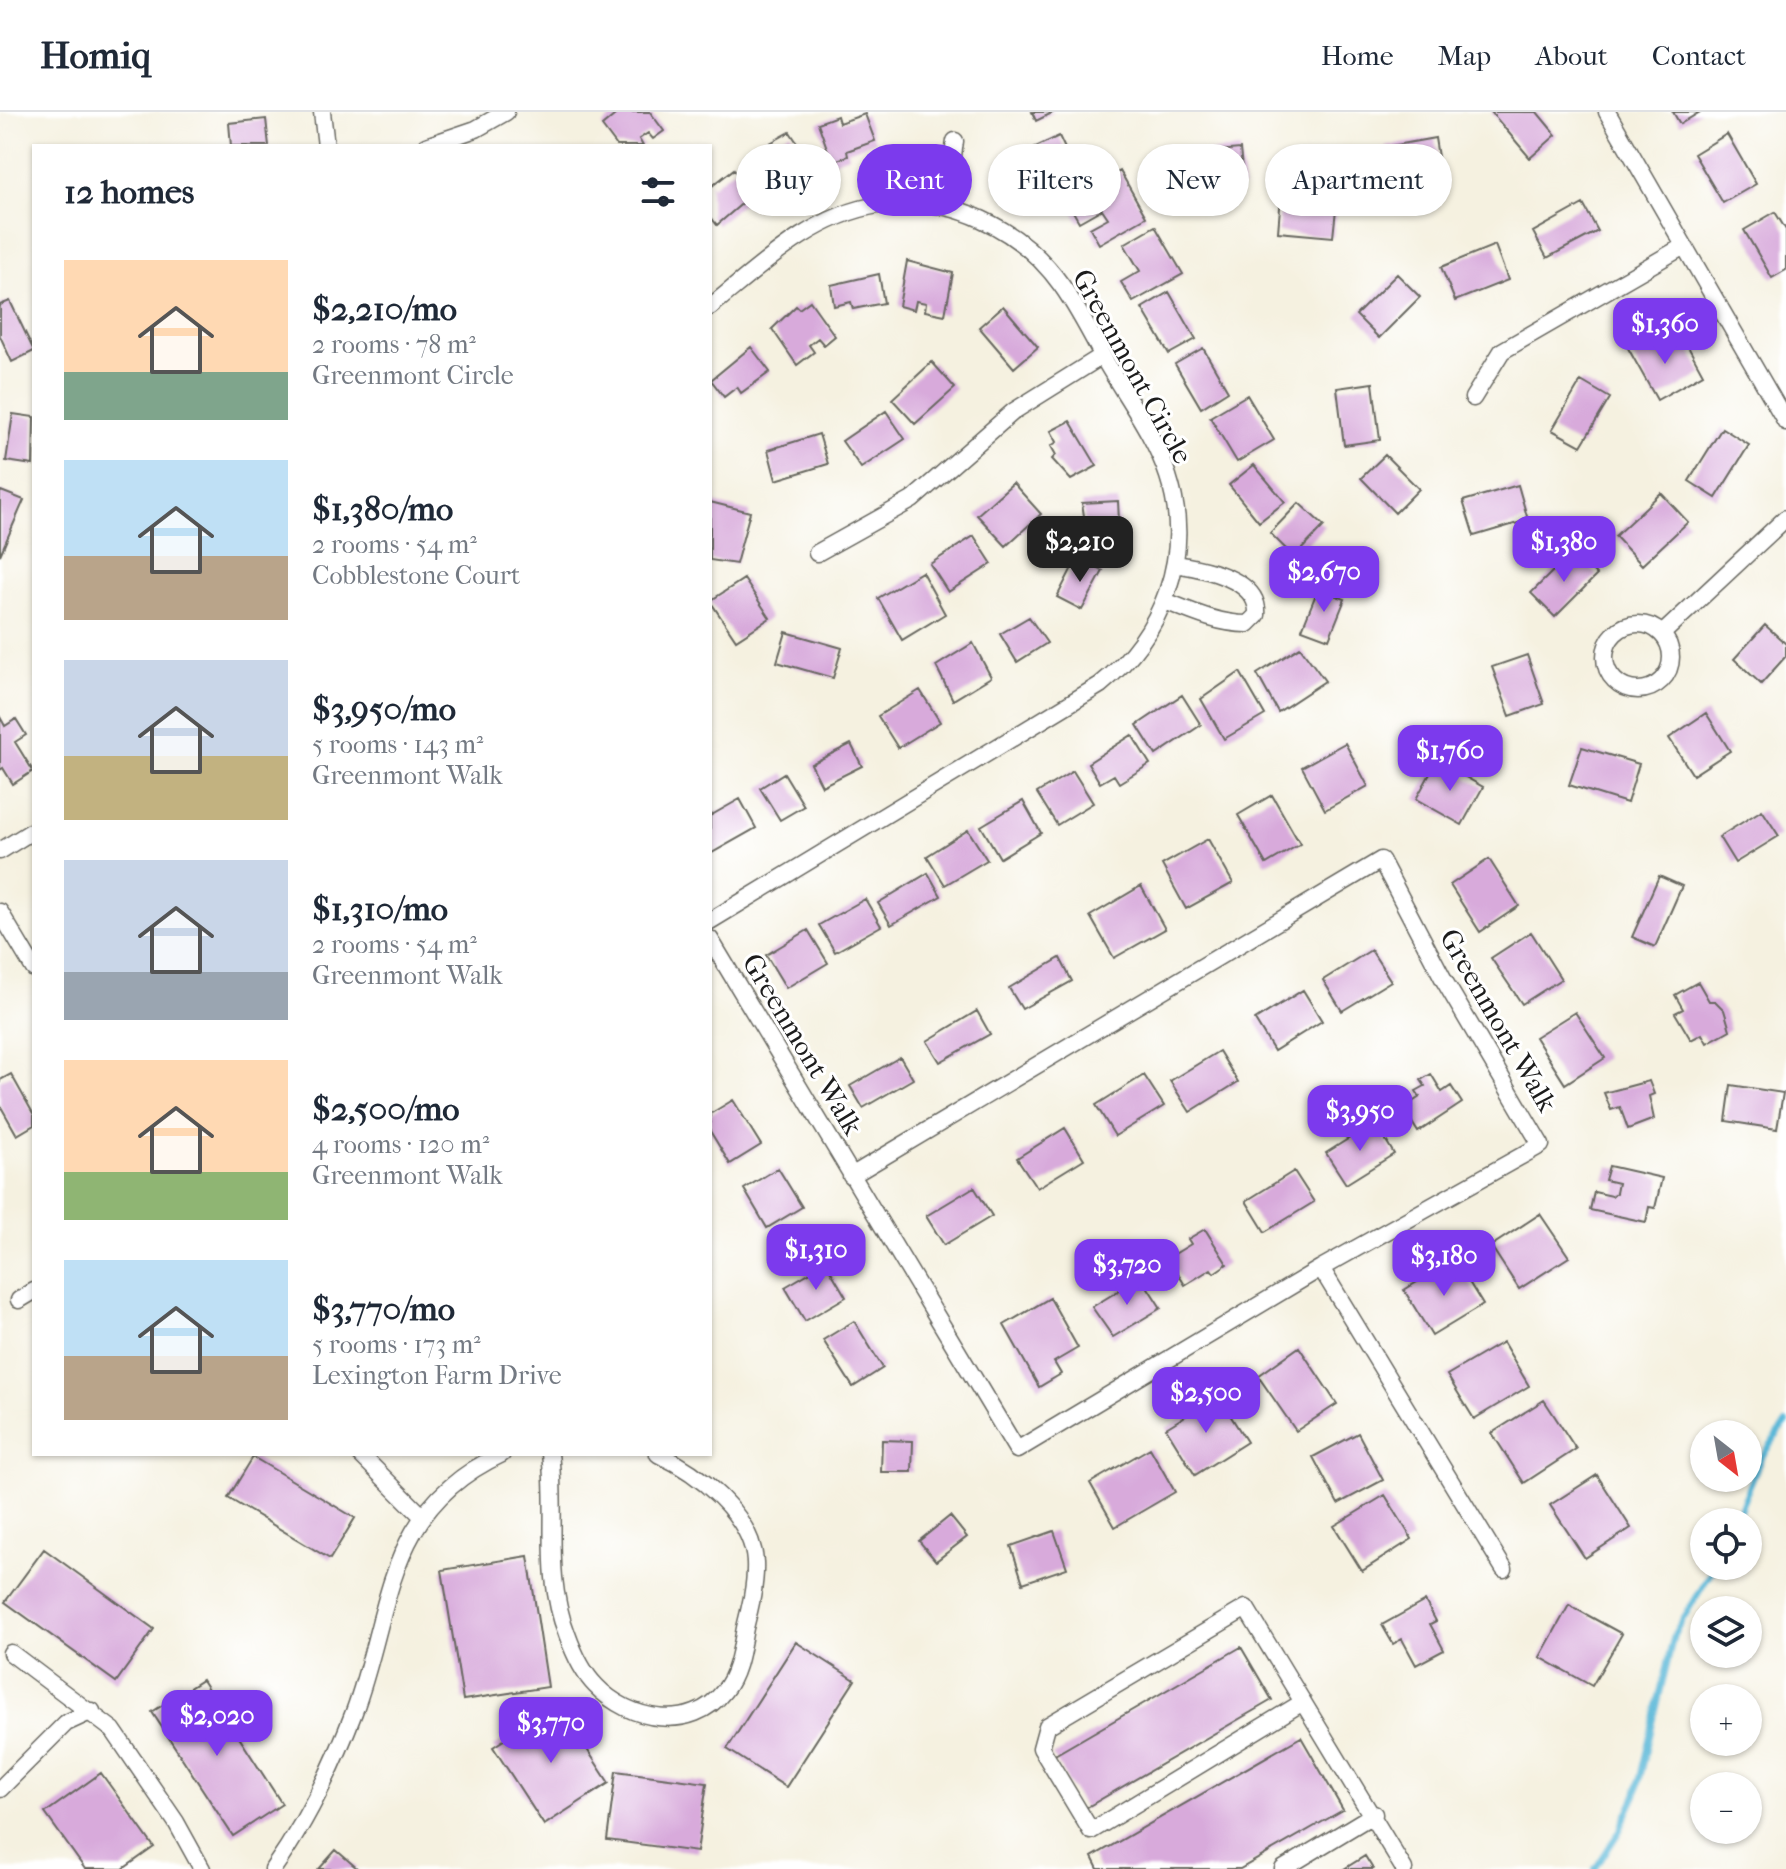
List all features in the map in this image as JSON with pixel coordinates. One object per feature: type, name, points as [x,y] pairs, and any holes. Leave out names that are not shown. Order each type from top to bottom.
[{"type":"street","points":[[322,112],[326,144]]},
{"type":"street","points":[[432,144],[476,129],[506,112]]},
{"type":"street","points":[[1607,112],[1786,422]]},
{"type":"street","name":"Greenmont Circle","points":[[712,305],[794,241],[845,213],[857,210]]},
{"type":"street","name":"Greenmont Circle","points":[[712,920],[1100,685],[1139,648],[1165,601],[1175,564],[1177,519],[1168,476],[1062,286],[1037,256],[995,225],[970,216]]},
{"type":"street","points":[[1473,398],[1502,351],[1684,246]]},
{"type":"street","points":[[817,553],[912,500],[1014,411],[1102,356]]},
{"type":"street","points":[[1662,634],[1786,518]]},
{"type":"street","points":[[1165,601],[1205,617],[1238,624],[1248,624],[1257,615],[1255,601],[1246,588],[1217,575],[1175,564]]},
{"type":"street","points":[[1633,624],[1654,628],[1662,634],[1671,655],[1665,677],[1647,689],[1635,691],[1615,681],[1605,663],[1608,642],[1614,634],[1633,624]]},
{"type":"street","points":[[0,851],[32,831]]},
{"type":"street","name":"Greenmont Walk","points":[[712,942],[851,1176],[1017,1450],[1321,1268],[1541,1145],[1445,982],[1381,860],[851,1176]]},
{"type":"street","points":[[0,912],[32,966]]},
{"type":"street","points":[[1321,1268],[1504,1569]]},
{"type":"street","points":[[19,1300],[32,1292]]},
{"type":"street","points":[[362,1456],[422,1516]]},
{"type":"street","points":[[273,1869],[303,1822],[354,1711],[394,1568],[422,1516],[461,1478],[499,1456]]},
{"type":"street","points":[[550,1456],[551,1564],[557,1606],[567,1634],[595,1685],[618,1704],[645,1715],[674,1719],[702,1710],[724,1691],[737,1665],[750,1606],[755,1560],[742,1528],[726,1503],[705,1482],[661,1456]]},
{"type":"street","points":[[1303,1702],[1091,1831],[1041,1748],[1047,1726],[1246,1608],[1374,1814],[1404,1869]]},
{"type":"street","points":[[11,1653],[92,1711],[113,1730],[176,1822],[202,1869]]},
{"type":"street","points":[[0,1789],[66,1723],[92,1711]]},
{"type":"street","points":[[1283,1869],[1374,1814]]},
{"type":"building","points":[[613,112],[650,112],[664,131],[653,139],[648,133],[639,139],[642,144],[616,144],[602,126],[615,115]]},
{"type":"building","points":[[1032,112],[1054,112],[1036,121]]},
{"type":"building","points":[[1491,112],[1537,112],[1556,135],[1530,158]]},
{"type":"building","points":[[1673,112],[1700,112],[1680,124]]},
{"type":"building","points":[[865,114],[875,141],[857,144],[857,147],[847,151],[848,156],[841,159],[841,144],[826,144],[818,123],[837,116],[839,123]]},
{"type":"building","points":[[266,119],[269,144],[231,144],[229,123]]},
{"type":"building","points":[[790,132],[798,144],[768,144]]},
{"type":"building","points":[[1727,134],[1756,184],[1723,203],[1694,154]]},
{"type":"building","points":[[1059,136],[1063,144],[1042,144]]},
{"type":"building","points":[[1435,138],[1436,144],[1402,144]]},
{"type":"building","points":[[734,169],[736,209],[717,225],[712,219],[712,186]]},
{"type":"building","points":[[1121,173],[1137,201],[1137,216],[1146,217],[1099,244],[1090,228],[1108,218],[1107,216],[1121,216]]},
{"type":"building","points":[[1583,204],[1598,231],[1547,258],[1533,232]]},
{"type":"building","points":[[1775,212],[1786,230],[1786,270],[1772,278],[1744,230]]},
{"type":"building","points":[[1076,216],[1090,216],[1079,222]]},
{"type":"building","points":[[1279,216],[1335,216],[1333,237],[1278,232]]},
{"type":"building","points":[[1155,226],[1183,274],[1133,302],[1121,282],[1140,271],[1124,244]]},
{"type":"building","points":[[1495,245],[1508,280],[1455,301],[1441,267]]},
{"type":"building","points":[[907,261],[953,273],[945,315],[925,311],[926,303],[916,301],[914,310],[899,306]]},
{"type":"building","points":[[879,274],[884,303],[853,309],[851,302],[834,306],[831,285]]},
{"type":"building","points":[[1397,274],[1420,297],[1379,338],[1356,315]]},
{"type":"building","points":[[1169,292],[1196,339],[1169,354],[1142,308]]},
{"type":"building","points":[[10,301],[32,347],[32,352],[12,362],[0,336],[0,305]]},
{"type":"building","points":[[810,301],[835,336],[824,345],[818,338],[809,345],[814,352],[797,365],[772,329],[796,306],[799,309]]},
{"type":"building","points":[[1003,306],[1038,347],[1014,368],[979,327]]},
{"type":"building","points":[[1650,335],[1661,354],[1685,341],[1703,374],[1657,400],[1628,348]]},
{"type":"building","points":[[751,347],[770,372],[741,393],[737,387],[724,397],[712,379]]},
{"type":"building","points":[[1203,348],[1228,391],[1201,408],[1175,364]]},
{"type":"building","points":[[932,362],[955,388],[915,424],[892,399]]},
{"type":"building","points":[[1581,381],[1610,398],[1581,446],[1552,430]]},
{"type":"building","points":[[1373,383],[1380,440],[1344,445],[1337,388]]},
{"type":"building","points":[[1247,395],[1274,440],[1237,462],[1210,417]]},
{"type":"building","points":[[886,411],[905,439],[861,468],[842,441]]},
{"type":"building","points":[[13,414],[32,417],[32,465],[6,461]]},
{"type":"building","points":[[1070,421],[1097,466],[1071,480],[1052,459],[1056,455],[1051,446],[1057,442],[1051,431]]},
{"type":"building","points":[[1722,428],[1749,445],[1716,498],[1689,481]]},
{"type":"building","points":[[819,434],[828,464],[776,480],[768,450]]},
{"type":"building","points":[[1385,455],[1419,489],[1395,513],[1361,478]]},
{"type":"building","points":[[1254,465],[1285,502],[1259,522],[1229,485]]},
{"type":"building","points":[[1013,483],[1041,514],[1006,546],[977,515]]},
{"type":"building","points":[[1518,485],[1528,520],[1474,536],[1463,501]]},
{"type":"building","points":[[0,493],[24,500],[0,555]]},
{"type":"building","points":[[1661,493],[1688,522],[1642,565],[1615,536]]},
{"type":"building","points":[[1118,501],[1120,542],[1088,542],[1082,503]]},
{"type":"building","points":[[712,502],[750,512],[736,564],[712,560]]},
{"type":"building","points":[[1299,503],[1324,526],[1294,557],[1270,533]]},
{"type":"building","points":[[974,536],[992,564],[948,592],[930,564]]},
{"type":"building","points":[[1573,551],[1597,575],[1555,617],[1531,593]]},
{"type":"building","points":[[1077,558],[1103,571],[1082,610],[1057,597]]},
{"type":"building","points":[[922,572],[945,614],[902,640],[878,598]]},
{"type":"building","points":[[744,579],[770,618],[736,640],[712,600]]},
{"type":"building","points":[[1318,589],[1345,599],[1329,639],[1302,629]]},
{"type":"building","points":[[1029,617],[1047,643],[1017,662],[1000,634]]},
{"type":"building","points":[[1765,625],[1786,644],[1786,656],[1761,684],[1734,659]]},
{"type":"building","points":[[786,632],[842,648],[833,678],[777,662]]},
{"type":"building","points":[[973,643],[991,677],[953,700],[936,666]]},
{"type":"building","points":[[1300,647],[1325,681],[1278,712],[1257,674]]},
{"type":"building","points":[[1527,655],[1544,704],[1510,716],[1492,667]]},
{"type":"building","points":[[1240,672],[1265,715],[1224,739],[1201,699]]},
{"type":"building","points":[[920,690],[940,722],[898,748],[878,716]]},
{"type":"building","points":[[1182,695],[1201,725],[1156,755],[1137,725]]},
{"type":"building","points":[[1706,713],[1730,751],[1693,775],[1669,738]]},
{"type":"building","points":[[0,717],[5,726],[16,719],[26,735],[15,742],[32,772],[13,784],[3,768],[0,770]]},
{"type":"building","points":[[1132,735],[1150,764],[1119,783],[1114,775],[1100,783],[1088,763]]},
{"type":"building","points":[[1345,743],[1368,786],[1325,810],[1302,767]]},
{"type":"building","points":[[851,744],[862,766],[822,786],[811,764]]},
{"type":"building","points":[[1582,747],[1639,764],[1627,803],[1569,785]]},
{"type":"building","points":[[1437,761],[1483,787],[1462,825],[1416,799]]},
{"type":"building","points":[[1073,771],[1093,803],[1057,825],[1037,793]]},
{"type":"building","points":[[784,773],[804,806],[780,820],[760,788]]},
{"type":"building","points":[[1272,795],[1300,844],[1266,864],[1238,815]]},
{"type":"building","points":[[740,799],[756,828],[712,853],[712,815]]},
{"type":"building","points":[[1023,801],[1041,833],[1000,858],[981,826]]},
{"type":"building","points":[[1762,810],[1779,836],[1735,863],[1719,837]]},
{"type":"building","points":[[968,830],[987,860],[945,885],[927,856]]},
{"type":"building","points":[[1208,839],[1233,883],[1186,909],[1162,865]]},
{"type":"building","points":[[1489,859],[1519,906],[1480,932],[1450,885]]},
{"type":"building","points":[[928,873],[941,896],[891,925],[878,903]]},
{"type":"building","points":[[1659,876],[1682,886],[1655,947],[1632,937]]},
{"type":"building","points":[[1141,886],[1165,929],[1114,958],[1090,916]]},
{"type":"building","points":[[865,899],[881,926],[835,952],[819,925]]},
{"type":"building","points":[[808,930],[828,963],[786,988],[766,955]]},
{"type":"building","points":[[1531,932],[1561,979],[1522,1004],[1491,958]]},
{"type":"building","points":[[1371,950],[1391,981],[1342,1011],[1323,980]]},
{"type":"building","points":[[1060,958],[1072,981],[1022,1009],[1009,988]]},
{"type":"building","points":[[1698,982],[1709,1001],[1715,1001],[1724,1010],[1730,1030],[1707,1043],[1702,1034],[1691,1040],[1675,1013],[1683,1009],[1675,995]]},
{"type":"building","points":[[1303,990],[1322,1021],[1274,1051],[1255,1020]]},
{"type":"building","points":[[977,1011],[990,1034],[940,1062],[927,1041]]},
{"type":"building","points":[[1575,1012],[1605,1058],[1565,1084],[1535,1037]]},
{"type":"building","points":[[1219,1051],[1238,1082],[1190,1112],[1170,1081]]},
{"type":"building","points":[[900,1057],[913,1079],[863,1108],[850,1086]]},
{"type":"building","points":[[11,1074],[32,1111],[32,1126],[17,1135],[0,1105],[0,1080]]},
{"type":"building","points":[[1431,1074],[1442,1092],[1451,1086],[1462,1103],[1418,1132],[1403,1108],[1420,1097],[1416,1091],[1425,1086],[1421,1080]]},
{"type":"building","points":[[1144,1075],[1164,1106],[1115,1136],[1096,1105]]},
{"type":"building","points":[[1649,1081],[1654,1094],[1649,1096],[1654,1119],[1628,1129],[1620,1107],[1611,1110],[1604,1093]]},
{"type":"building","points":[[1731,1085],[1783,1093],[1777,1129],[1726,1121]]},
{"type":"building","points":[[733,1100],[761,1145],[730,1164],[712,1134],[712,1113]]},
{"type":"building","points":[[1375,1122],[1394,1154],[1346,1184],[1326,1153]]},
{"type":"building","points":[[1065,1128],[1084,1159],[1037,1188],[1017,1158]]},
{"type":"building","points":[[1609,1166],[1662,1178],[1655,1208],[1649,1207],[1646,1222],[1590,1210],[1594,1192],[1612,1196],[1616,1193],[1618,1183],[1605,1180]]},
{"type":"building","points":[[778,1168],[802,1207],[767,1228],[744,1189]]},
{"type":"building","points":[[1294,1171],[1314,1202],[1265,1232],[1246,1201]]},
{"type":"building","points":[[974,1187],[992,1216],[944,1245],[926,1216]]},
{"type":"building","points":[[1540,1214],[1569,1257],[1519,1289],[1491,1246]]},
{"type":"building","points":[[1205,1229],[1227,1264],[1214,1273],[1211,1269],[1185,1285],[1168,1258],[1191,1244],[1188,1239]]},
{"type":"building","points":[[1455,1259],[1483,1305],[1432,1336],[1404,1290]]},
{"type":"building","points":[[826,1263],[846,1297],[805,1321],[785,1287]]},
{"type":"building","points":[[1141,1277],[1161,1308],[1113,1337],[1092,1307]]},
{"type":"building","points":[[1050,1298],[1078,1348],[1054,1362],[1061,1374],[1039,1387],[1004,1325]]},
{"type":"building","points":[[854,1321],[883,1368],[853,1387],[823,1340]]},
{"type":"building","points":[[1503,1342],[1529,1386],[1474,1419],[1447,1375]]},
{"type":"building","points":[[1299,1347],[1337,1404],[1296,1431],[1258,1376]]},
{"type":"building","points":[[1218,1396],[1247,1442],[1195,1475],[1166,1428]]},
{"type":"building","points":[[1544,1400],[1576,1449],[1524,1483],[1492,1433]]},
{"type":"building","points":[[1358,1433],[1383,1480],[1338,1504],[1313,1457]]},
{"type":"building","points":[[882,1440],[913,1441],[912,1472],[881,1472]]},
{"type":"building","points":[[1150,1448],[1175,1492],[1115,1527],[1090,1483]]},
{"type":"building","points":[[253,1457],[355,1518],[330,1559],[228,1498]]},
{"type":"building","points":[[1597,1475],[1631,1528],[1585,1558],[1550,1505]]},
{"type":"building","points":[[1385,1495],[1412,1539],[1362,1571],[1334,1526]]},
{"type":"building","points":[[950,1516],[967,1537],[936,1561],[919,1541]]},
{"type":"building","points":[[1054,1531],[1067,1568],[1023,1583],[1011,1546]]},
{"type":"building","points":[[44,1549],[154,1629],[116,1682],[5,1602]]},
{"type":"building","points":[[528,1556],[548,1687],[463,1700],[442,1570]]},
{"type":"building","points":[[1425,1601],[1436,1621],[1430,1624],[1444,1650],[1416,1665],[1402,1639],[1393,1644],[1382,1625]]},
{"type":"building","points":[[1569,1605],[1622,1634],[1592,1686],[1540,1657]]},
{"type":"building","points":[[796,1642],[855,1680],[786,1787],[727,1749]]},
{"type":"building","points":[[1241,1647],[1272,1700],[1084,1809],[1053,1756]]},
{"type":"building","points":[[202,1680],[282,1804],[233,1836],[152,1712]]},
{"type":"building","points":[[558,1705],[609,1783],[544,1825],[493,1747]]},
{"type":"building","points":[[1301,1737],[1343,1810],[1240,1869],[1098,1869],[1092,1857]]},
{"type":"building","points":[[616,1771],[707,1783],[697,1852],[607,1840]]},
{"type":"building","points":[[101,1773],[154,1847],[123,1869],[85,1869],[45,1813]]},
{"type":"building","points":[[336,1850],[358,1869],[319,1869]]},
{"type":"building","points":[[1365,1856],[1373,1869],[1344,1869]]},
{"type":"waterway","points":[[1741,1508],[1761,1458],[1786,1423]]},
{"type":"waterway","points":[[1595,1869],[1619,1832],[1636,1795],[1674,1634],[1707,1580]]}]
